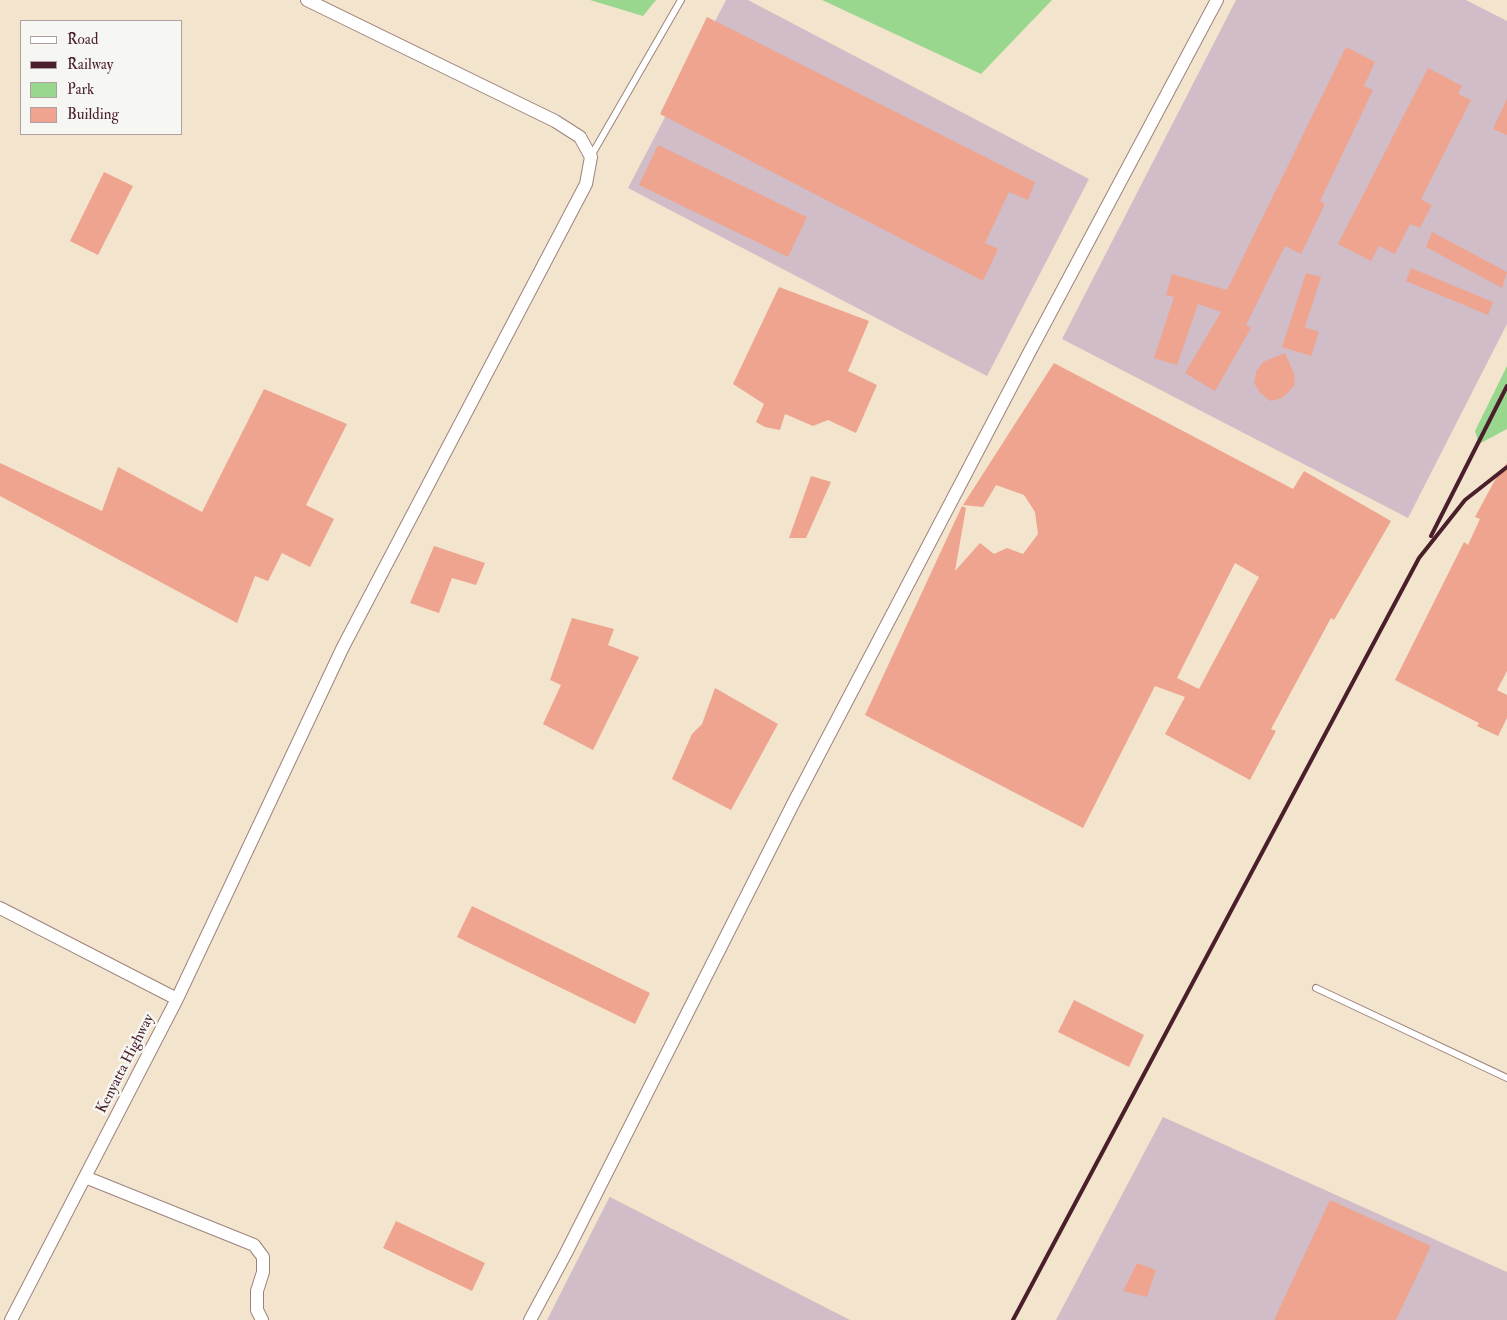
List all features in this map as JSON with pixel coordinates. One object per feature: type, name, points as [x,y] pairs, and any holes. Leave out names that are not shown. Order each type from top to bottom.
[{"type":"street","points":[[307,0],[555,121],[580,137],[591,157]]},
{"type":"street","points":[[530,1320],[794,802],[1029,353],[1218,0]]},
{"type":"street","name":"Kenyatta Highway","points":[[11,1320],[177,999],[343,647],[586,184],[591,157]]},
{"type":"street","points":[[0,908],[177,999]]},
{"type":"street","points":[[85,1177],[254,1245],[263,1257],[263,1272],[257,1292],[258,1310],[262,1320]]},
{"type":"lane","points":[[591,157],[681,0]]},
{"type":"lane","points":[[1316,988],[1507,1078]]},
{"type":"shaded area","points":[[726,0],[748,0],[1089,179],[987,376],[628,188]]},
{"type":"shaded area","points":[[1236,0],[1466,0],[1507,21],[1507,324],[1408,518],[1062,339]]},
{"type":"shaded area","points":[[1163,1117],[1507,1272],[1507,1320],[1056,1320]]},
{"type":"shaded area","points":[[610,1197],[850,1320],[547,1320]]},
{"type":"green space","points":[[590,0],[656,0],[643,16]]},
{"type":"green space","points":[[822,0],[1052,0],[981,74]]},
{"type":"green space","points":[[1507,366],[1507,429],[1479,444],[1475,431]]},
{"type":"building","points":[[707,17],[1035,182],[1028,200],[1009,192],[985,243],[998,249],[983,281],[660,114]]},
{"type":"building","points":[[1346,47],[1375,62],[1364,86],[1373,90],[1320,201],[1325,204],[1301,254],[1285,246],[1246,325],[1251,328],[1215,391],[1185,373],[1221,312],[1198,304],[1177,365],[1154,358],[1174,297],[1166,295],[1172,274],[1227,290]]},
{"type":"building","points":[[1428,68],[1462,86],[1458,94],[1471,100],[1421,199],[1432,205],[1420,228],[1410,224],[1395,254],[1379,246],[1371,261],[1338,244]]},
{"type":"building","points":[[1507,99],[1507,135],[1493,129]]},
{"type":"building","points":[[658,145],[807,217],[788,257],[639,185]]},
{"type":"building","points":[[104,172],[133,186],[98,255],[70,241]]},
{"type":"building","points":[[1432,232],[1507,272],[1502,288],[1426,247]]},
{"type":"building","points":[[1411,268],[1493,302],[1488,315],[1406,281]]},
{"type":"building","points":[[1306,273],[1321,277],[1305,327],[1319,332],[1311,356],[1282,347]]},
{"type":"building","points":[[779,287],[869,321],[848,371],[877,385],[856,433],[828,420],[813,426],[785,414],[780,430],[765,427],[756,422],[764,404],[733,384]]},
{"type":"building","points":[[1285,353],[1295,376],[1294,386],[1282,398],[1271,401],[1261,394],[1254,383],[1256,372],[1263,362]]},
{"type":"building","points":[[1054,363],[1293,489],[1304,471],[1391,521],[1334,620],[1331,618],[1271,729],[1276,731],[1250,780],[1165,734],[1185,697],[1155,686],[1083,828],[865,715],[962,506],[966,508],[955,571],[980,543],[994,554],[1007,548],[1023,554],[1038,534],[1035,512],[1024,495],[996,485],[983,507],[963,505]],"holes":[[[1235,563],[1259,577],[1199,689],[1177,678]]]},
{"type":"building","points":[[264,389],[347,424],[306,505],[334,519],[310,567],[282,553],[268,581],[255,576],[237,623],[0,496],[0,463],[102,511],[118,467],[202,512]]},
{"type":"building","points":[[1507,463],[1507,671],[1497,690],[1507,695],[1507,718],[1498,736],[1477,726],[1479,723],[1395,680],[1464,542],[1468,545],[1480,519],[1475,517],[1495,480]]},
{"type":"building","points":[[811,476],[831,482],[806,538],[789,538]]},
{"type":"building","points":[[434,546],[485,563],[476,585],[452,578],[439,613],[410,603]]},
{"type":"building","points":[[572,618],[614,629],[608,645],[639,657],[593,750],[543,724],[561,685],[550,680]]},
{"type":"building","points":[[715,688],[778,724],[731,810],[672,779],[692,734],[702,724]]},
{"type":"building","points":[[472,906],[650,993],[635,1024],[457,937]]},
{"type":"building","points":[[1074,1000],[1144,1035],[1129,1067],[1058,1032]]},
{"type":"building","points":[[1330,1200],[1431,1246],[1396,1320],[1274,1320]]},
{"type":"building","points":[[396,1221],[485,1263],[472,1291],[383,1248]]},
{"type":"building","points":[[1137,1263],[1156,1270],[1147,1297],[1123,1291]]},
{"type":"railway","points":[[1431,536],[1507,386]]},
{"type":"railway","points":[[1013,1320],[1419,558],[1465,500],[1507,467]]}]
